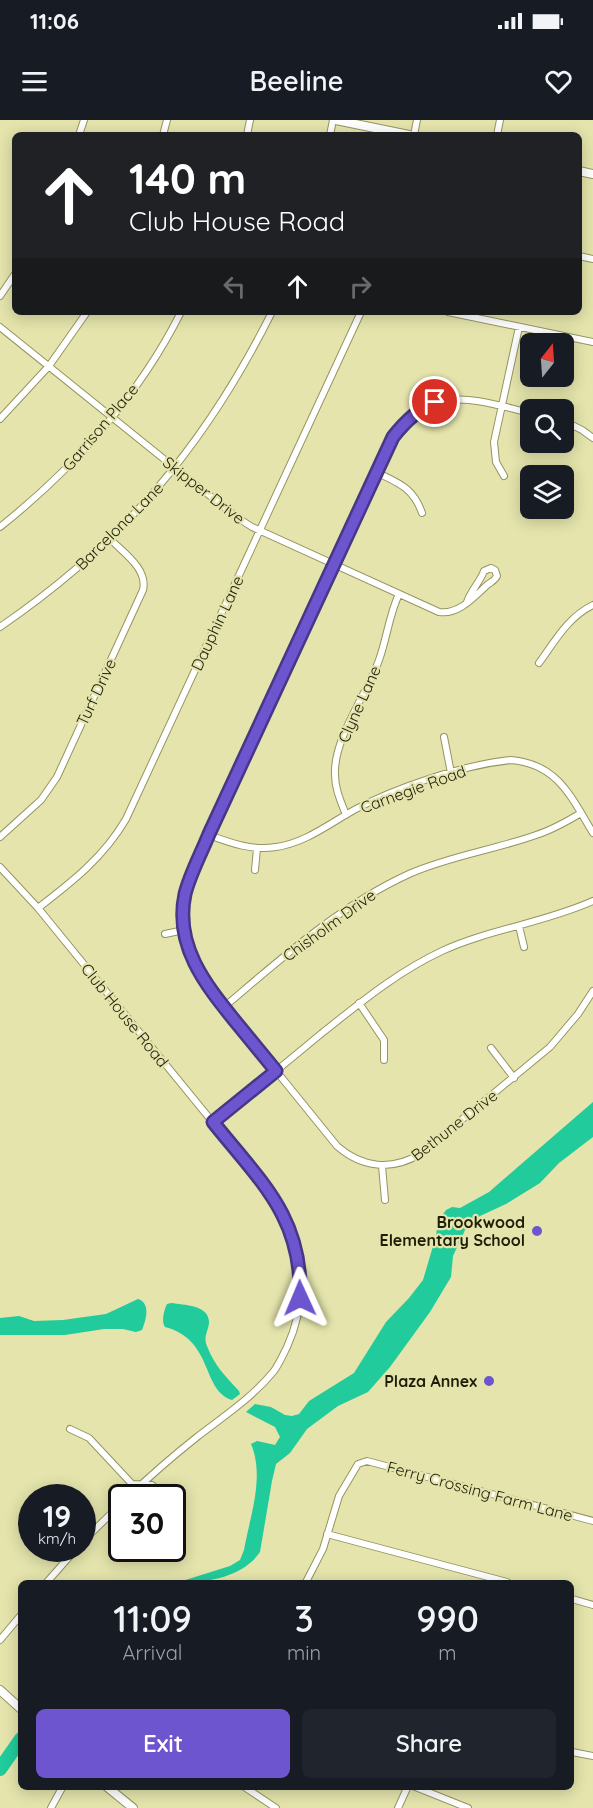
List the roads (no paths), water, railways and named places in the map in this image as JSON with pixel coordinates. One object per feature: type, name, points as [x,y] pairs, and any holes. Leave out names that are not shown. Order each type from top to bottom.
[{"type":"street","points":[[335,120],[397,132]]},
{"type":"street","points":[[0,296],[12,278]]},
{"type":"street","points":[[0,419],[49,366],[85,315]]},
{"type":"street","name":"Garrison Place","points":[[0,527],[46,488],[111,417],[157,354],[179,315]]},
{"type":"street","name":"Barcelona Lane","points":[[0,627],[58,585],[110,539],[161,486],[239,376],[270,315]]},
{"type":"street","name":"Dauphin Lane","points":[[39,908],[93,863],[120,830],[360,315]]},
{"type":"street","points":[[462,315],[593,342]]},
{"type":"street","name":"Skipper Drive","points":[[0,327],[238,518],[260,531],[445,613],[456,610],[476,596],[495,580],[497,576],[495,570],[491,568],[484,571],[482,579],[470,592],[467,602]]},
{"type":"street","points":[[504,476],[496,462],[494,452],[519,327]]},
{"type":"street","points":[[419,391],[427,405]]},
{"type":"street","name":"Bethune Drive","points":[[520,410],[458,399],[446,400],[427,405],[393,437],[209,834],[185,894],[184,930],[195,966],[207,987],[337,1146],[354,1159],[382,1166],[401,1164],[420,1154],[534,1062],[562,1034],[593,991]]},
{"type":"street","points":[[574,426],[593,438]]},
{"type":"street","points":[[376,472],[406,487],[418,501],[422,513]]},
{"type":"street","name":"Turf Drive","points":[[0,837],[41,800],[57,777],[143,590],[144,581],[140,570],[110,539]]},
{"type":"street","name":"Clyne Lane","points":[[346,815],[336,787],[337,754],[378,663],[390,615],[399,594]]},
{"type":"street","points":[[539,663],[569,621],[582,610],[593,605]]},
{"type":"street","points":[[444,737],[452,773]]},
{"type":"street","name":"Carnegie Road","points":[[209,834],[236,844],[257,848],[275,847],[299,840],[391,794],[452,773],[511,760],[542,768],[558,780],[593,833]]},
{"type":"street","name":"Chisholm Drive","points":[[224,1007],[310,936],[380,888],[447,860],[538,834],[581,813]]},
{"type":"street","points":[[255,870],[257,848]]},
{"type":"street","name":"Club House Road","points":[[0,867],[39,908],[247,1164],[279,1206],[297,1250],[301,1282],[296,1321],[278,1364],[261,1385],[239,1405],[141,1484]]},
{"type":"street","points":[[213,1122],[359,1003],[425,959],[471,939],[561,914],[593,901]]},
{"type":"street","points":[[519,926],[524,947]]},
{"type":"street","points":[[165,934],[184,930]]},
{"type":"street","points":[[359,1003],[384,1040],[384,1060]]},
{"type":"street","points":[[490,1048],[514,1078]]},
{"type":"street","points":[[382,1166],[385,1200]]},
{"type":"street","points":[[70,1429],[89,1438],[132,1484]]},
{"type":"street","name":"Ferry Crossing Farm Lane","points":[[327,1534],[333,1512],[347,1482],[358,1464],[367,1461],[593,1521]]},
{"type":"street","points":[[96,1528],[108,1517]]},
{"type":"street","points":[[307,1580],[317,1564],[327,1534],[490,1580]]},
{"type":"street","points":[[50,1580],[65,1562]]},
{"type":"street","points":[[574,1600],[593,1605]]},
{"type":"street","points":[[0,1640],[18,1619]]},
{"type":"street","points":[[0,1689],[18,1706]]},
{"type":"street","points":[[574,1752],[593,1756]]},
{"type":"street","points":[[51,1808],[61,1790]]},
{"type":"street","points":[[110,1790],[133,1808]]},
{"type":"street","points":[[249,1790],[276,1808]]},
{"type":"street","points":[[398,1808],[406,1790]]},
{"type":"street","points":[[423,1790],[468,1808]]},
{"type":"street","points":[[116,1795],[124,1808]]},
{"type":"waterway","points":[[0,1769],[18,1743]]},
{"type":"place","name":"Brookwood Elementary School","points":[[537,1231]]},
{"type":"place","name":"Plaza Annex","points":[[489,1381]]}]
